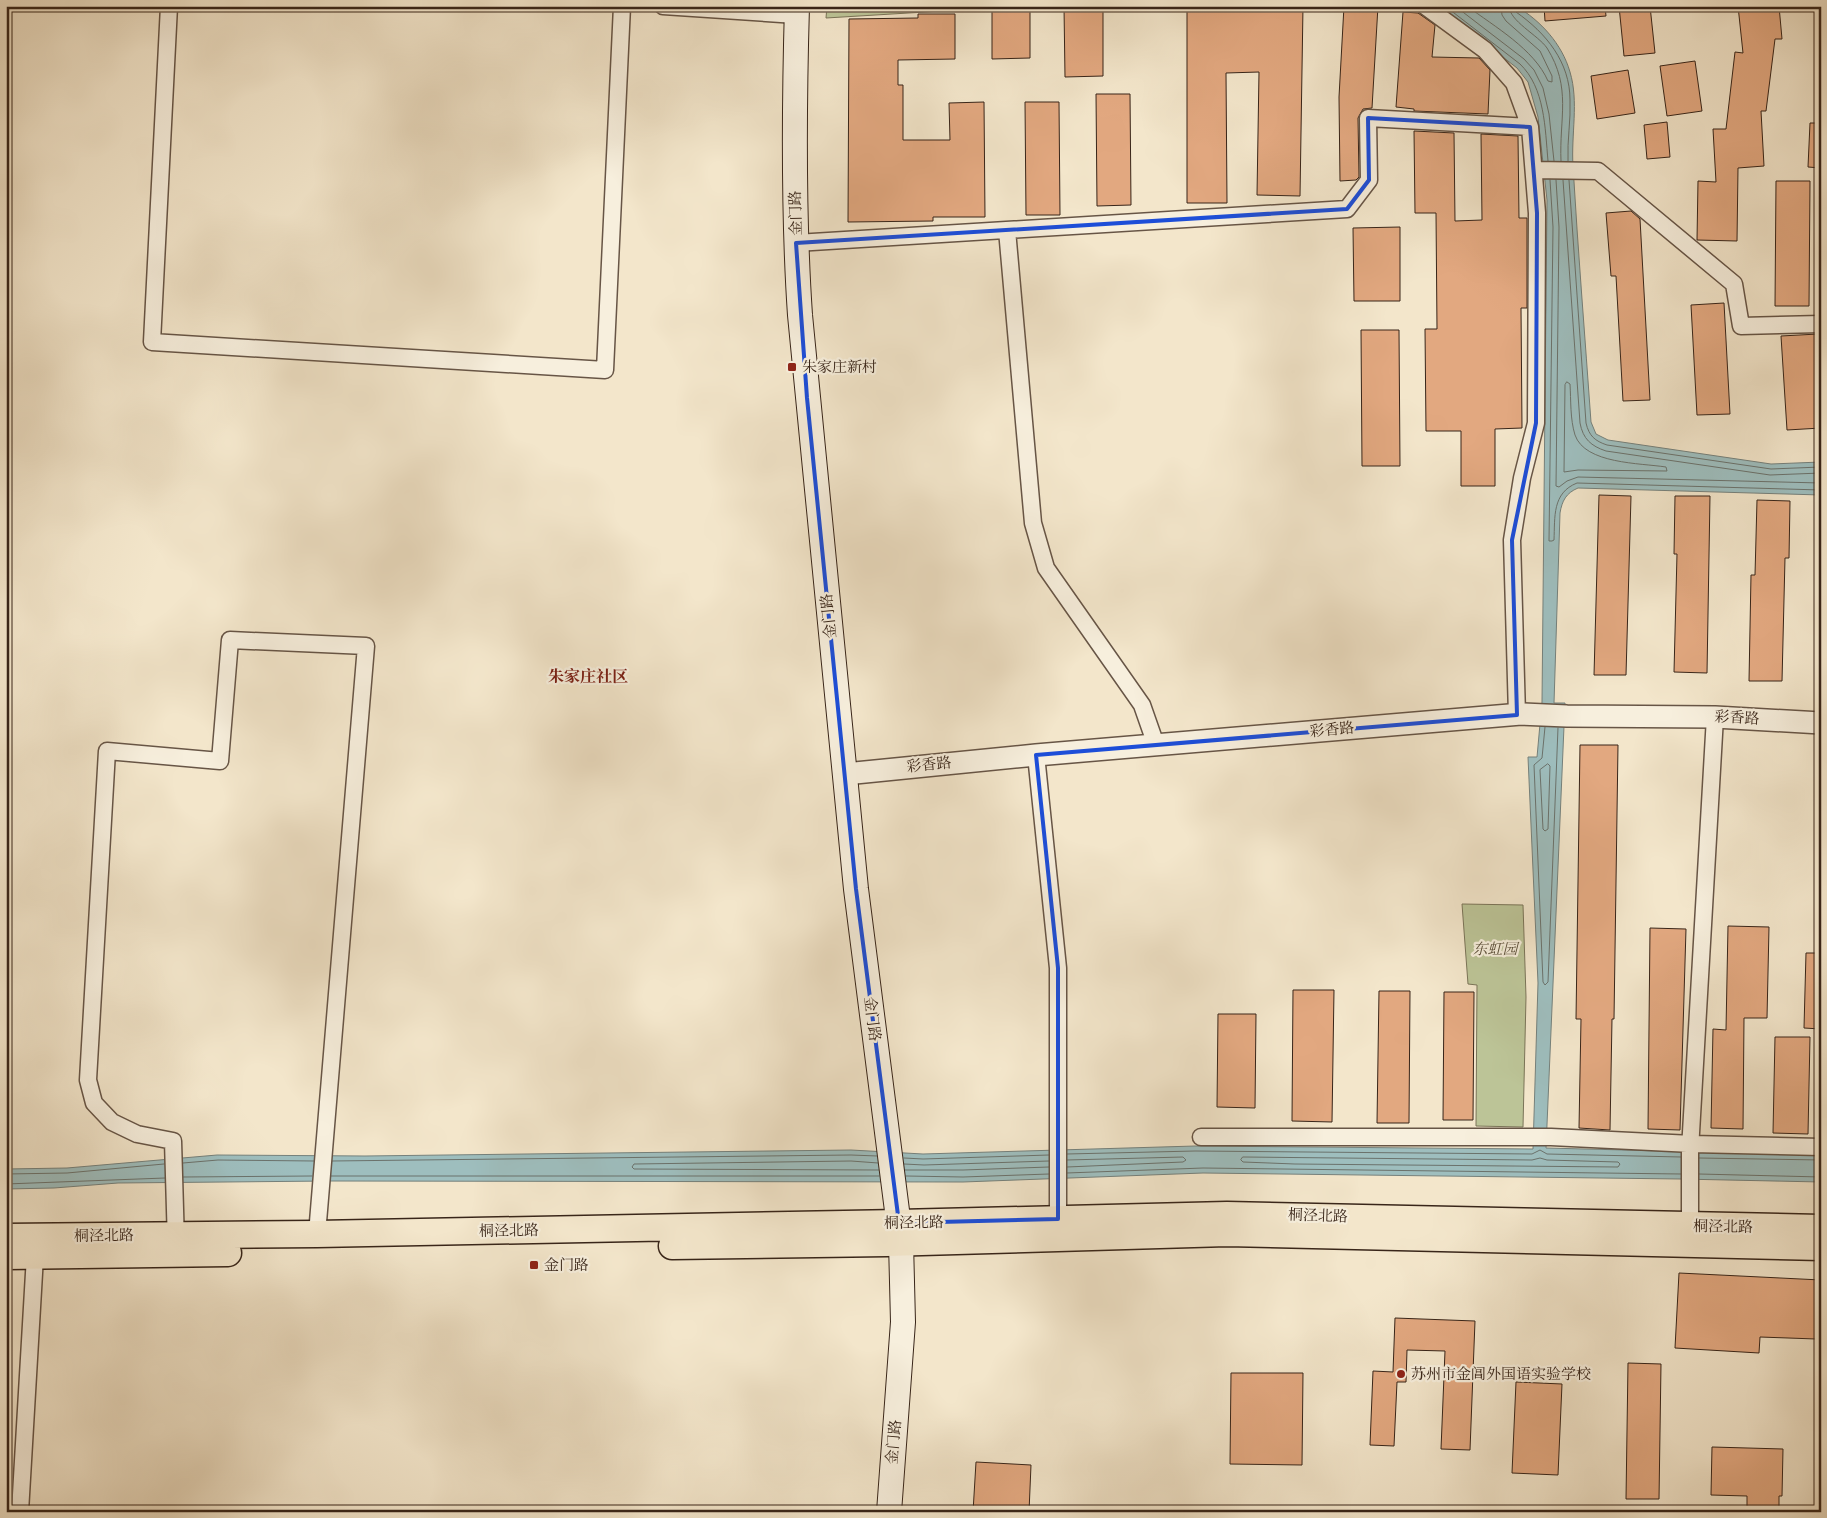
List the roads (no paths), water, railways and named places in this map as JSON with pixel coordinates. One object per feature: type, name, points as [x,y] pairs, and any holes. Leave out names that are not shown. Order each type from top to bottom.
[{"type":"main road","name":"金门路","points":[[797,11],[796,244],[807,398],[856,889],[894,1196],[896,1236],[904,1280],[903,1322],[889,1512]]},
{"type":"main road","name":"桐泾北路","points":[[6,1256],[35,1256],[317,1234],[896,1236],[1058,1219],[1280,1214],[1821,1228]]},
{"type":"main road","name":"桐泾北路","points":[[6,1237],[176,1244],[1227,1233],[1821,1247]]},
{"type":"main road","name":"金门路","points":[[873,1512],[887,1322],[896,1236]]},
{"type":"street","points":[[169,6],[152,342],[604,370],[622,6]]},
{"type":"street","points":[[662,6],[797,11]]},
{"type":"street","points":[[1425,6],[1485,50],[1514,83],[1530,127],[1537,170],[1536,423],[1522,478],[1512,540],[1519,715]]},
{"type":"street","points":[[796,244],[1347,209],[1370,180],[1368,118],[1530,127]]},
{"type":"street","points":[[1537,170],[1598,171],[1734,284],[1741,326],[1821,324]]},
{"type":"street","points":[[1007,230],[1033,523],[1046,568],[1142,705],[1156,745]]},
{"type":"street","points":[[176,1244],[173,1141],[137,1134],[112,1122],[94,1103],[88,1080],[107,752],[220,761],[230,640],[366,646],[317,1234]]},
{"type":"street","name":"彩香路","points":[[845,774],[1036,755],[1519,715],[1715,717],[1821,723]]},
{"type":"street","points":[[1690,1226],[1689,1180],[1715,717]]},
{"type":"street","points":[[1036,755],[1058,968],[1058,1219]]},
{"type":"street","points":[[1200,1137],[1551,1138],[1691,1147],[1821,1146]]},
{"type":"street","points":[[20,1512],[35,1256]]},
{"type":"water","points":[[1437,6],[1516,6],[1534,19],[1549,34],[1562,52],[1570,72],[1574,95],[1573,154],[1575,198],[1591,422],[1596,434],[1608,440],[1771,464],[1821,462],[1821,495],[1578,488],[1570,492],[1563,501],[1560,513],[1554,703],[1565,703],[1546,1148],[1821,1155],[1821,1182],[1203,1173],[963,1182],[330,1181],[118,1183],[54,1188],[6,1189],[6,1169],[67,1168],[217,1155],[365,1156],[851,1150],[923,1154],[1195,1146],[1533,1149],[1538,983],[1528,757],[1537,757],[1542,702],[1547,200],[1538,117],[1528,82],[1517,68]]},
{"type":"place","name":"朱家庄新村","points":[[792,367]]},
{"type":"place","name":"金门路","points":[[534,1265]]},
{"type":"place","name":"苏州市金阊外国语实验学校","points":[[1401,1374]]},
{"type":"district","name":"朱家庄社区","points":[[588,678]]},
{"type":"park label","name":"东虹园","points":[[1495,949]]}]
